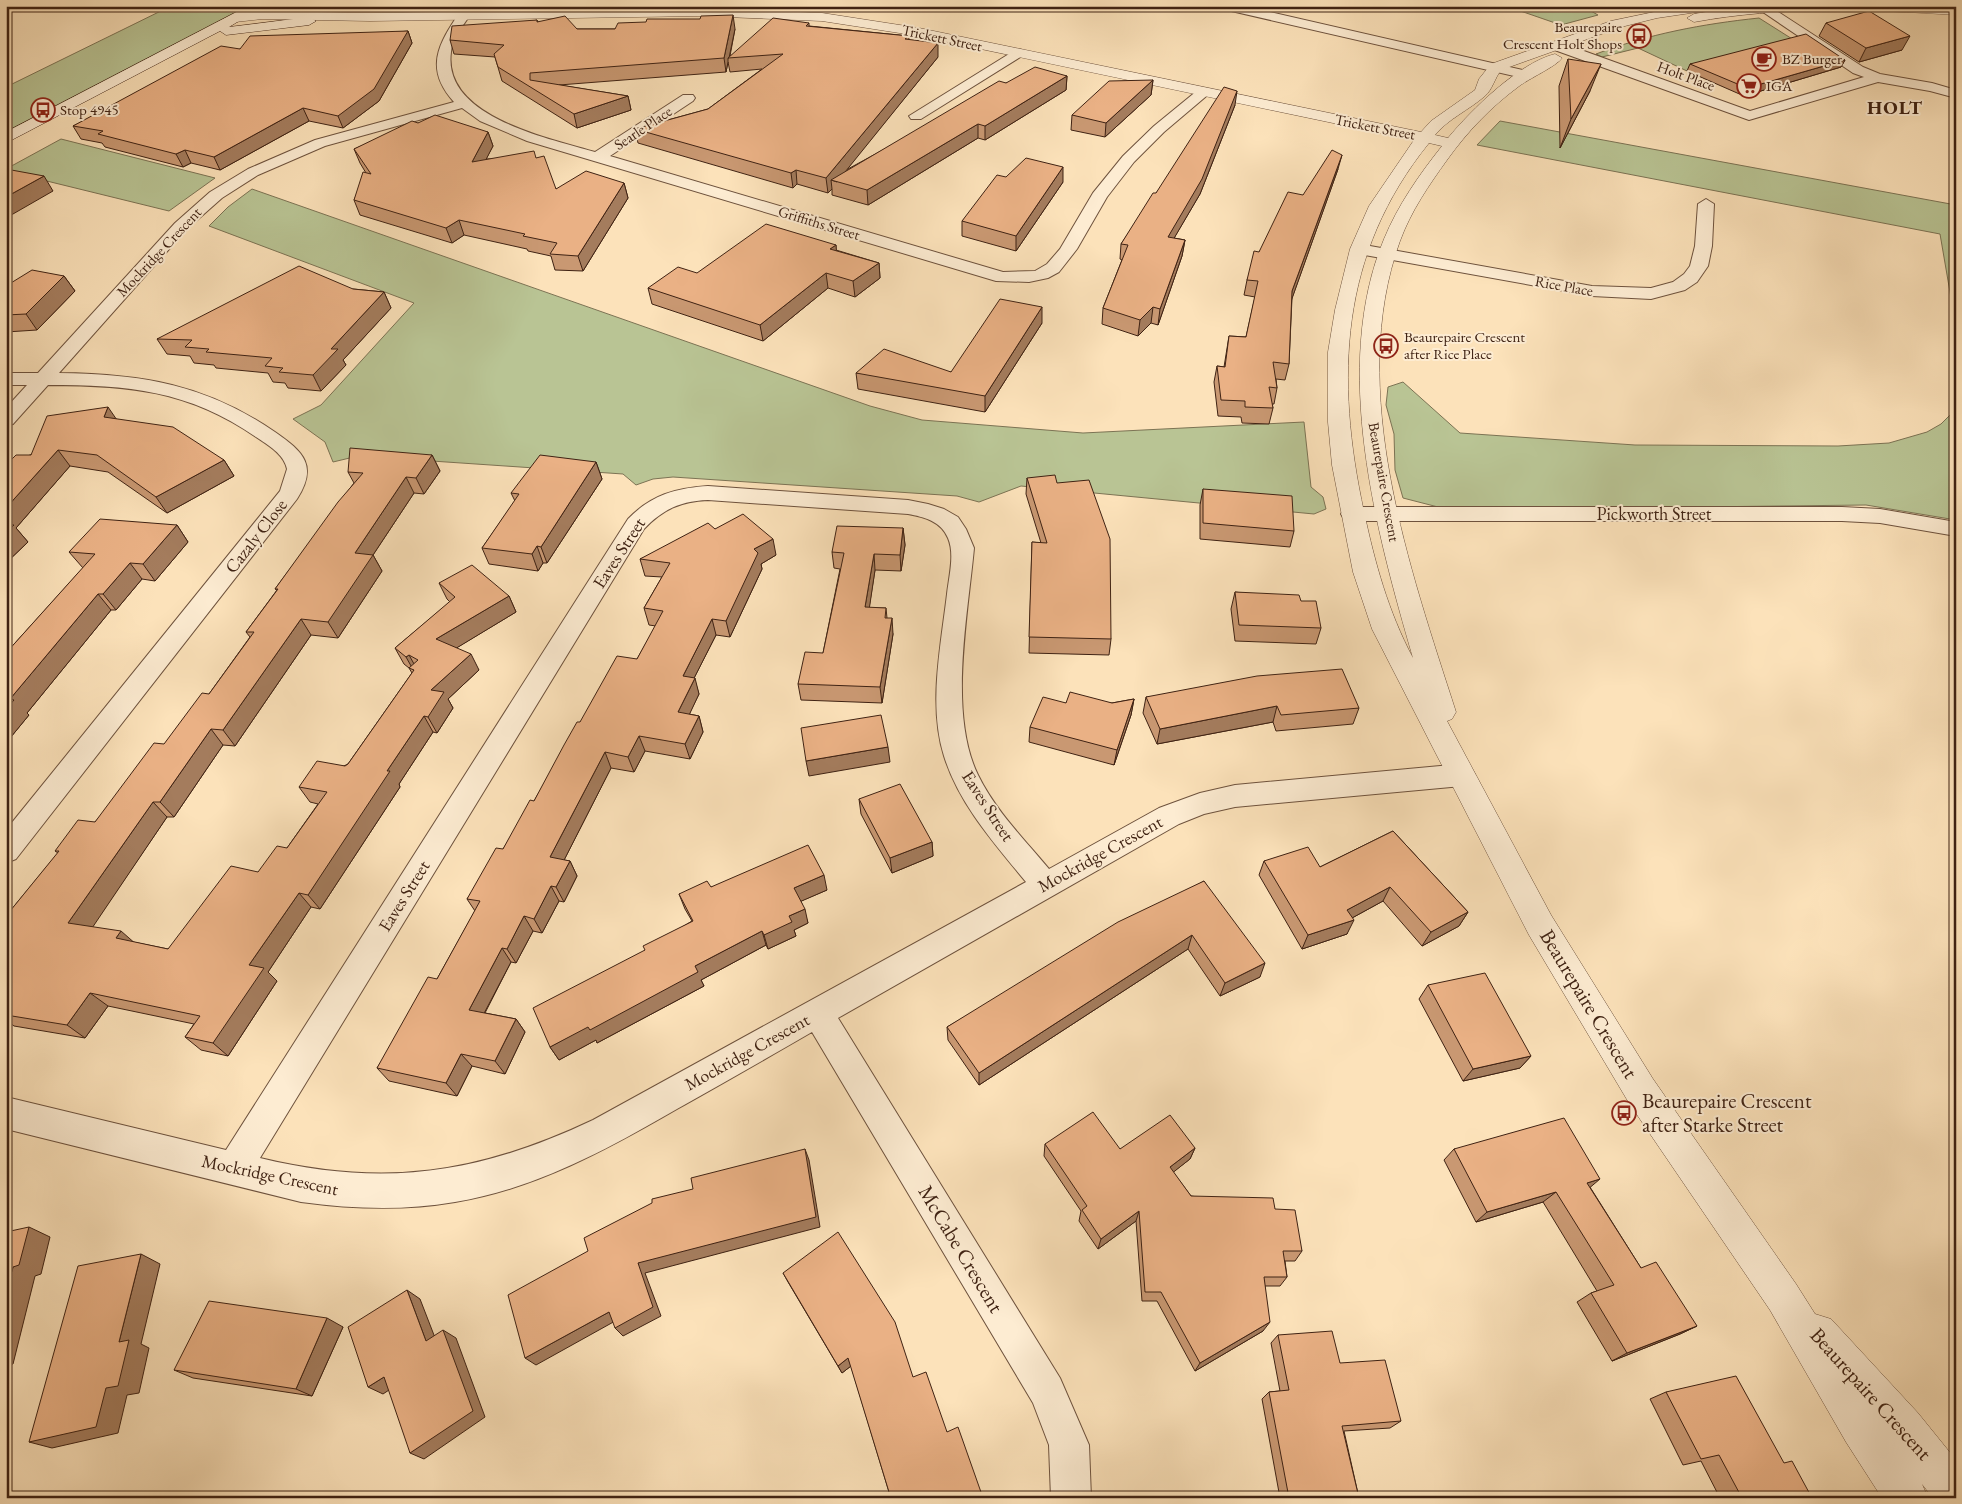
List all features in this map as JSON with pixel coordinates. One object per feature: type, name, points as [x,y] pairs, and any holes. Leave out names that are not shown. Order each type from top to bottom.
[{"type":"street","points":[[6,138],[258,6]]},
{"type":"street","points":[[286,6],[312,18]]},
{"type":"street","points":[[1227,6],[1527,74]]},
{"type":"street","name":"Beaurepaire Crescent","points":[[1462,775],[1416,627],[1388,514],[1372,432],[1370,370],[1376,308],[1387,254],[1410,200],[1460,131],[1492,101],[1527,74],[1562,48],[1630,20],[1711,6]]},
{"type":"street","points":[[1761,7],[1858,70],[1877,78],[1932,87],[1956,94]]},
{"type":"street","name":"Beaurepaire Crescent","points":[[1907,1498],[1860,1428],[1784,1297],[1641,1091],[1540,925],[1385,629],[1365,572],[1343,465],[1339,430],[1338,352],[1344,310],[1359,249],[1377,206],[1409,156],[1436,124],[1481,92],[1486,79],[1496,67],[1562,48],[1682,20],[1761,7],[1866,7],[1956,11]]},
{"type":"street","name":"Trickett Street","points":[[234,18],[255,22],[370,16],[701,12],[780,14],[870,24],[1203,93],[1298,114],[1319,123],[1448,148]]},
{"type":"street","name":"Griffiths Street","points":[[464,15],[444,50],[442,64],[444,75],[448,85],[464,103],[486,119],[508,129],[598,158],[992,274],[1017,277],[1046,273],[1060,261],[1088,213],[1119,170],[1160,127],[1203,93]]},
{"type":"street","points":[[200,37],[249,26],[312,18]]},
{"type":"street","name":"Holt Place","points":[[1562,48],[1749,116],[1877,78]]},
{"type":"street","points":[[916,116],[1018,54]]},
{"type":"street","name":"Searle Place","points":[[598,158],[688,98]]},
{"type":"street","name":"Mockridge Crescent","points":[[6,420],[181,226],[202,206],[229,187],[275,162],[320,143],[464,103]]},
{"type":"street","name":"Rice Place","points":[[1359,249],[1592,291],[1627,294],[1661,292],[1686,282],[1699,265],[1706,204]]},
{"type":"street","name":"Cazaly Close","points":[[6,379],[133,382],[194,395],[218,404],[253,424],[288,451],[296,460],[299,471],[296,482],[289,494],[6,851]]},
{"type":"street","name":"Eaves Street","points":[[234,1169],[636,524],[647,511],[661,502],[684,494],[708,493],[908,506],[931,510],[948,520],[959,533],[963,548],[950,688],[950,721],[957,756],[972,789],[994,822],[1045,884]]},
{"type":"street","name":"Pickworth Street","points":[[1352,514],[1842,514],[1880,516],[1956,529]]},
{"type":"street","name":"Mockridge Crescent","points":[[6,1114],[301,1185],[337,1191],[371,1193],[438,1188],[486,1180],[526,1168],[574,1148],[1141,830],[1200,804],[1234,796],[1269,791],[1462,775]]},
{"type":"street","name":"McCabe Crescent","points":[[817,1012],[1047,1391],[1068,1445],[1071,1498]]},
{"type":"street","name":"Beaurepaire Crescent","points":[[1784,1297],[1904,1427],[1956,1494]]},
{"type":"green space","points":[[171,6],[258,6],[6,138],[6,87]]},
{"type":"green space","points":[[1506,6],[1582,6],[1598,15],[1561,25]]},
{"type":"green space","points":[[1759,18],[1797,42],[1687,71],[1638,48],[1602,57],[1596,54],[1676,31],[1717,23]]},
{"type":"green space","points":[[1500,121],[1956,205],[1956,327],[1940,234],[1477,145]]},
{"type":"green space","points":[[61,139],[215,178],[169,211],[6,171],[6,169]]},
{"type":"green space","points":[[252,189],[870,406],[922,420],[1083,433],[1304,422],[1311,487],[1323,497],[1326,509],[1314,514],[1021,486],[979,502],[957,496],[673,477],[653,479],[636,485],[623,474],[358,456],[333,462],[325,442],[293,419],[321,405],[414,303],[209,226],[228,207]]},
{"type":"green space","points":[[1403,382],[1460,433],[1635,445],[1838,446],[1889,443],[1927,432],[1941,424],[1956,409],[1956,520],[1866,505],[1438,507],[1403,498],[1395,470],[1394,434],[1386,405],[1388,387]]},
{"type":"building","points":[[1869,11],[1910,36],[1866,48],[1826,23]]},
{"type":"building","points":[[733,15],[724,58],[530,73],[530,80],[628,96],[574,114],[498,67],[494,54],[504,45],[450,40],[452,26],[537,20],[537,22],[565,16],[577,29],[615,29],[618,23],[646,22],[647,19],[700,19],[701,16]]},
{"type":"building","points":[[773,18],[809,23],[806,26],[909,36],[905,39],[938,43],[826,178],[796,170],[791,173],[635,129],[708,109],[783,54],[728,58]]},
{"type":"building","points":[[408,31],[374,89],[338,116],[303,108],[214,157],[185,150],[176,154],[98,134],[103,131],[73,126],[221,46],[240,49],[250,36]]},
{"type":"building","points":[[1806,34],[1845,60],[1747,88],[1690,64]]},
{"type":"building","points":[[1568,59],[1601,64],[1571,119]]},
{"type":"building","points":[[1035,67],[1067,76],[985,126],[978,124],[867,190],[831,180],[999,81],[1006,83]]},
{"type":"building","points":[[1153,80],[1106,123],[1072,115],[1109,81]]},
{"type":"building","points":[[1224,87],[1237,91],[1202,179],[1168,237],[1185,240],[1160,309],[1153,307],[1140,320],[1103,308],[1128,245],[1121,244]]},
{"type":"building","points":[[435,115],[488,132],[472,162],[534,151],[536,158],[544,156],[556,189],[586,171],[624,183],[578,256],[550,254],[557,243],[523,236],[525,234],[459,220],[446,228],[354,200],[363,172],[371,174],[354,149],[412,121],[418,123]]},
{"type":"building","points":[[1332,150],[1342,155],[1292,291],[1289,364],[1273,362],[1277,388],[1269,387],[1273,408],[1245,407],[1245,401],[1221,400],[1217,366],[1225,367],[1229,336],[1246,337],[1258,281],[1247,280],[1254,251],[1259,252],[1288,192],[1303,195]]},
{"type":"building","points":[[1026,158],[1063,167],[1016,236],[962,221],[997,175],[1006,177]]},
{"type":"building","points":[[6,169],[44,176],[6,197]]},
{"type":"building","points":[[766,224],[836,245],[830,249],[879,263],[853,281],[826,273],[760,325],[648,288],[678,267],[697,273]]},
{"type":"building","points":[[299,266],[353,289],[384,292],[331,349],[338,349],[313,375],[279,372],[283,368],[265,366],[272,358],[206,352],[209,349],[185,347],[192,340],[157,339]]},
{"type":"building","points":[[32,270],[64,276],[26,314],[6,315],[6,286]]},
{"type":"building","points":[[1000,299],[1042,307],[985,396],[856,373],[884,349],[951,372]]},
{"type":"building","points":[[108,407],[104,417],[173,427],[224,460],[156,497],[97,455],[58,450],[6,508],[6,465],[16,455],[31,455],[47,416]]},
{"type":"building","points":[[350,448],[432,455],[416,478],[406,477],[355,553],[373,555],[328,622],[301,619],[223,730],[211,729],[160,802],[153,802],[68,923],[121,931],[116,938],[168,949],[231,866],[258,872],[277,846],[287,848],[327,792],[299,787],[317,761],[345,766],[348,764],[414,670],[409,668],[418,660],[409,655],[406,657],[395,648],[455,597],[439,583],[472,565],[509,596],[436,639],[471,654],[431,690],[444,692],[428,717],[424,716],[387,771],[390,771],[308,895],[299,893],[249,965],[264,968],[213,1043],[185,1037],[200,1016],[90,993],[67,1025],[6,1015],[6,916],[59,851],[55,851],[78,820],[95,822],[154,743],[164,744],[202,693],[209,694],[254,632],[246,632],[278,589],[275,589],[338,502],[363,473],[348,472]]},
{"type":"building","points":[[540,455],[596,462],[541,547],[537,546],[532,554],[482,548],[519,494],[511,493]]},
{"type":"building","points":[[1055,475],[1057,483],[1089,480],[1110,539],[1111,639],[1029,637],[1032,542],[1047,543],[1027,478]]},
{"type":"building","points":[[1203,489],[1292,496],[1294,531],[1203,523]]},
{"type":"building","points":[[743,514],[773,539],[754,549],[758,553],[726,621],[712,619],[683,676],[695,678],[678,712],[699,716],[685,744],[639,736],[628,757],[605,752],[550,857],[570,861],[556,887],[551,886],[534,919],[524,916],[507,949],[502,948],[469,1010],[516,1019],[495,1061],[461,1054],[446,1083],[377,1068],[428,977],[437,979],[480,901],[467,899],[496,848],[503,849],[530,800],[534,801],[577,722],[580,722],[617,656],[637,659],[663,611],[644,608],[670,563],[640,559],[708,523],[715,529]]},
{"type":"building","points":[[100,519],[177,525],[143,564],[130,563],[103,594],[98,594],[10,699],[14,700],[6,709],[6,653],[95,554],[69,552]]},
{"type":"building","points":[[6,525],[14,525],[6,533]]},
{"type":"building","points":[[837,526],[903,528],[900,555],[874,554],[865,607],[886,608],[885,618],[892,618],[880,687],[798,684],[805,652],[823,653],[844,553],[832,552]]},
{"type":"building","points":[[1235,592],[1299,595],[1301,601],[1316,601],[1321,628],[1239,625]]},
{"type":"building","points":[[1342,669],[1359,708],[1281,715],[1277,706],[1160,729],[1146,697],[1257,676]]},
{"type":"building","points":[[1070,692],[1112,703],[1134,699],[1117,750],[1030,727],[1043,697],[1066,703]]},
{"type":"building","points":[[881,715],[888,747],[806,761],[801,728]]},
{"type":"building","points":[[900,784],[932,842],[890,858],[859,799]]},
{"type":"building","points":[[1393,831],[1468,912],[1431,932],[1390,887],[1347,910],[1354,920],[1308,935],[1264,861],[1308,847],[1320,867]]},
{"type":"building","points":[[808,845],[824,875],[794,888],[805,909],[789,916],[792,922],[764,935],[762,931],[695,966],[698,972],[590,1030],[588,1027],[550,1047],[533,1008],[645,950],[643,946],[693,921],[679,894],[707,881],[711,887]]},
{"type":"building","points":[[1204,881],[1265,963],[1225,983],[1192,935],[979,1073],[947,1027],[1118,922]]},
{"type":"building","points":[[1485,973],[1531,1056],[1473,1069],[1428,985]]},
{"type":"building","points":[[1093,1112],[1120,1149],[1170,1115],[1195,1148],[1170,1167],[1191,1196],[1273,1198],[1275,1209],[1295,1210],[1302,1251],[1283,1251],[1287,1277],[1264,1277],[1270,1322],[1200,1363],[1161,1292],[1145,1292],[1139,1211],[1101,1239],[1082,1210],[1087,1206],[1045,1144]]},
{"type":"building","points":[[1564,1118],[1600,1179],[1587,1183],[1641,1268],[1656,1262],[1697,1326],[1627,1353],[1591,1293],[1614,1285],[1556,1192],[1487,1212],[1454,1149]]},
{"type":"building","points":[[805,1149],[816,1217],[638,1263],[653,1307],[615,1328],[609,1312],[525,1358],[508,1295],[588,1251],[584,1238],[652,1203],[652,1199],[693,1189],[691,1178]]},
{"type":"building","points":[[29,1227],[19,1265],[13,1267],[6,1293],[6,1232]]},
{"type":"building","points":[[838,1232],[895,1322],[913,1377],[926,1372],[947,1432],[958,1427],[982,1495],[977,1498],[877,1498],[889,1492],[848,1358],[838,1366],[783,1273]]},
{"type":"building","points":[[141,1254],[119,1342],[129,1340],[118,1386],[106,1388],[96,1427],[29,1442],[78,1266]]},
{"type":"building","points":[[407,1290],[426,1341],[443,1330],[473,1411],[410,1453],[384,1377],[368,1387],[348,1327]]},
{"type":"building","points":[[209,1301],[327,1318],[296,1389],[174,1370]]},
{"type":"building","points":[[1332,1331],[1340,1363],[1385,1360],[1401,1421],[1342,1426],[1359,1498],[1289,1498],[1269,1392],[1289,1390],[1278,1335]]},
{"type":"building","points":[[1736,1376],[1784,1463],[1792,1461],[1812,1498],[1742,1498],[1719,1455],[1701,1459],[1666,1392]]},
{"type":"place","name":"Beaurepaire Crescent Holt Shops","points":[[1639,36]]},
{"type":"place","name":"BZ Burger","points":[[1764,59]]},
{"type":"place","name":"IGA","points":[[1749,86]]},
{"type":"place","name":"Stop 4945","points":[[43,110]]},
{"type":"place","name":"Beaurepaire Crescent after Rice Place","points":[[1386,346]]},
{"type":"place","name":"Beaurepaire Crescent after Starke Street","points":[[1624,1113]]},
{"type":"district","name":"HOLT","points":[[1895,107]]}]
